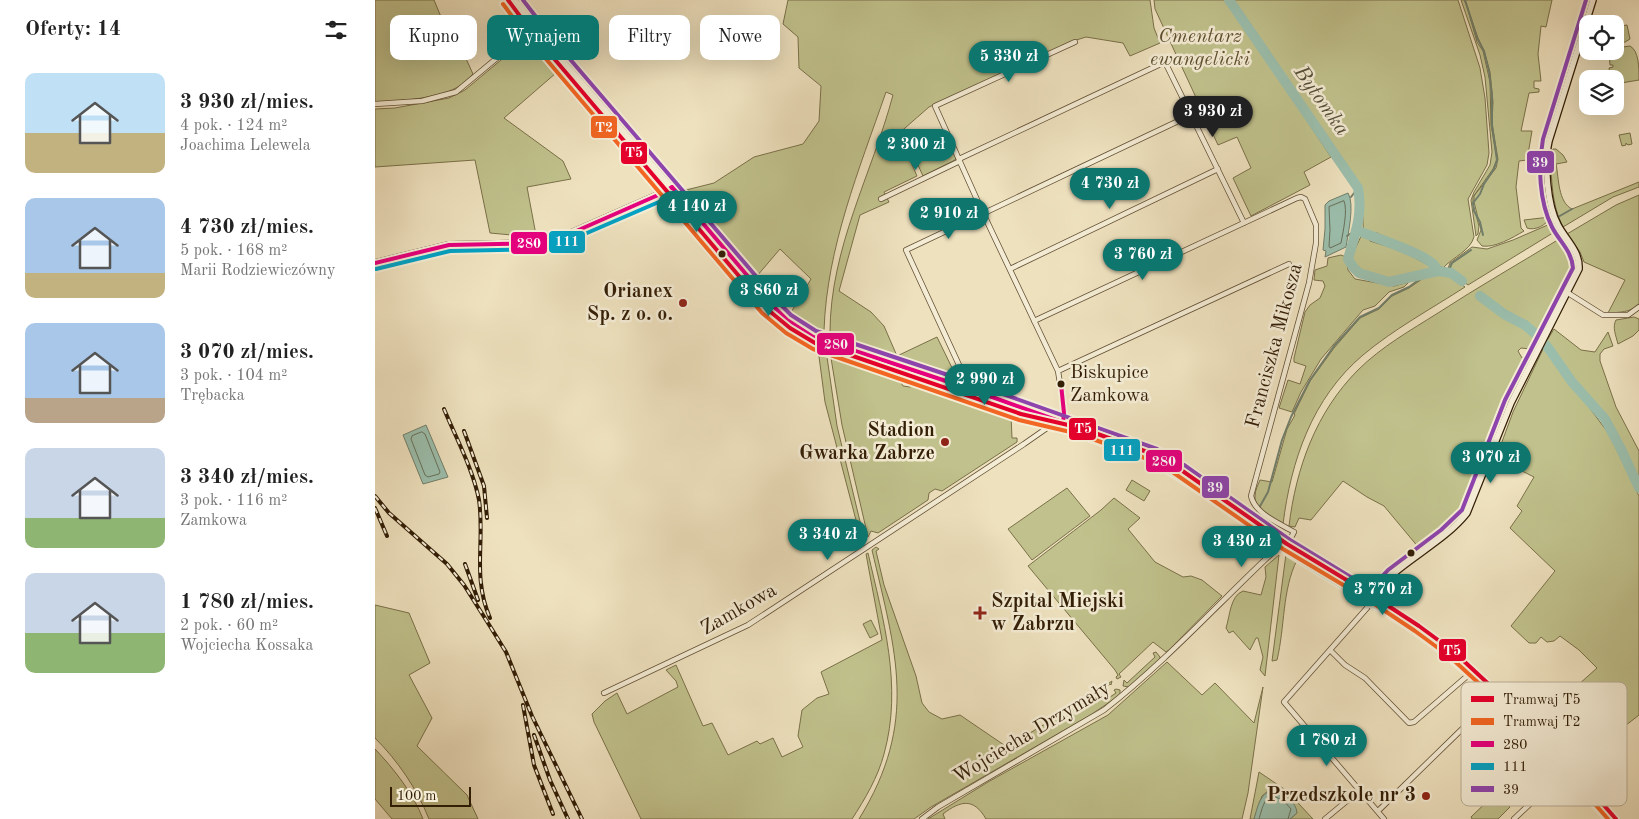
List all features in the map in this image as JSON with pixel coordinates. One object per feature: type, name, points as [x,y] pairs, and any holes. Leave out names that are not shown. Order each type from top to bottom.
[{"type":"street","points":[[515,0],[527,15]]},
{"type":"street","points":[[1384,819],[1283,702],[1331,651],[1367,608],[1372,597],[1383,583],[1456,526],[1467,513],[1511,403],[1577,275],[1580,262],[1573,246],[1553,214],[1549,197],[1547,148],[1593,0]]},
{"type":"street","points":[[1063,423],[1063,402],[1058,371],[983,213],[935,106],[1075,42]]},
{"type":"street","points":[[375,104],[422,101],[456,92],[495,60]]},
{"type":"street","points":[[564,60],[774,307],[798,328],[822,340],[967,388],[1145,451],[1163,460],[1287,545],[1436,639],[1486,682]]},
{"type":"street","points":[[881,199],[1165,62],[1244,223],[1034,321]]},
{"type":"street","points":[[967,388],[965,378],[906,250],[1191,115]]},
{"type":"street","points":[[1010,268],[1218,170]]},
{"type":"street","points":[[375,263],[455,244],[549,243],[665,192],[671,187]]},
{"type":"street","name":"Franciszka Mikosza","points":[[1244,223],[1301,197],[1307,203],[1315,225],[1316,243],[1309,283],[1251,496],[1256,507],[1294,532],[1287,545]]},
{"type":"street","points":[[1058,371],[1289,264]]},
{"type":"street","points":[[1568,293],[1603,315],[1628,315],[1639,308]]},
{"type":"street","name":"Zamkowa","points":[[604,693],[748,625],[1024,444],[1047,428],[1052,419]]},
{"type":"street","name":"Wojciecha Drzymały","points":[[922,819],[938,807],[1104,710],[1119,699],[1167,657],[1271,554],[1281,541]]},
{"type":"street","points":[[1331,651],[1345,665],[1365,678],[1409,723],[1414,722],[1473,670]]},
{"type":"street","points":[[1378,811],[1461,730]]},
{"type":"street","points":[[1325,819],[1360,790]]},
{"type":"street","points":[[1514,819],[1528,806]]},
{"type":"street","points":[[1604,806],[1615,819]]},
{"type":"green space","points":[[375,0],[434,0],[440,15],[390,15],[390,60],[467,60],[473,74],[461,85],[443,93],[419,98],[375,102]]},
{"type":"green space","points":[[788,0],[1150,0],[1154,28],[1160,43],[1130,56],[1123,43],[1086,37],[1073,41],[929,107],[881,149],[903,144],[917,176],[884,192],[889,202],[860,215],[839,291],[871,312],[884,326],[897,356],[937,337],[957,378],[830,333],[832,302],[844,241],[893,95],[886,92],[846,209],[831,269],[826,299],[824,330],[818,332],[790,314],[811,279],[780,249],[757,276],[682,191],[714,183],[754,157],[803,144],[819,121],[821,86],[799,68],[798,37],[783,24]]},
{"type":"green space","name":"Cmentarz ewangelicki","points":[[1154,0],[1227,0],[1331,157],[1304,172],[1310,185],[1251,216],[1233,178],[1251,168],[1237,137],[1218,145],[1155,9]]},
{"type":"green space","points":[[1232,0],[1458,0],[1480,68],[1485,98],[1489,153],[1487,165],[1468,199],[1474,237],[1465,250],[1443,268],[1415,251],[1377,233],[1364,232],[1363,203],[1359,186]]},
{"type":"green space","points":[[1461,0],[1464,0],[1467,6],[1477,42],[1483,51],[1490,82],[1491,125],[1497,159],[1493,169],[1473,197],[1479,226],[1476,236],[1471,200],[1490,165],[1492,152],[1485,77],[1480,55]]},
{"type":"green space","points":[[1465,0],[1552,0],[1546,27],[1541,26],[1538,54],[1541,81],[1534,81],[1534,88],[1539,89],[1539,92],[1529,93],[1521,131],[1532,131],[1527,160],[1519,161],[1516,187],[1521,228],[1524,231],[1503,242],[1487,246],[1482,246],[1477,240],[1481,230],[1474,196],[1496,168],[1498,159],[1492,124],[1493,102],[1490,72]]},
{"type":"green space","points":[[1627,25],[1630,39],[1624,42],[1624,26]]},
{"type":"green space","points":[[1630,46],[1633,48],[1637,56],[1639,80],[1624,82],[1624,70],[1609,70],[1609,68],[1613,67],[1613,65],[1610,65],[1610,60],[1624,60],[1624,47]]},
{"type":"green space","points":[[501,60],[547,60],[556,73],[504,118],[563,161],[571,179],[527,187],[536,235],[533,237],[490,233],[475,160],[375,167],[375,109],[395,108],[449,98],[465,90]]},
{"type":"green space","points":[[1630,133],[1632,144],[1628,145],[1626,143],[1626,145],[1622,146],[1619,135]]},
{"type":"green space","points":[[948,139],[956,157],[955,160],[923,176],[913,154]]},
{"type":"green space","points":[[1553,149],[1556,149],[1563,155],[1567,162],[1556,164],[1562,196],[1567,206],[1572,209],[1639,182],[1639,187],[1613,197],[1563,227],[1556,209],[1553,191],[1550,154]]},
{"type":"green space","points":[[1639,195],[1639,304],[1628,311],[1608,313],[1625,280],[1584,262],[1580,252],[1567,234],[1616,205]]},
{"type":"green space","points":[[1550,217],[1544,225],[1534,229],[1527,228],[1524,220]]},
{"type":"green space","points":[[1552,224],[1556,231],[1468,285],[1447,271],[1450,263],[1472,247],[1487,249]]},
{"type":"green space","points":[[1362,234],[1367,235],[1370,241],[1399,250],[1433,269],[1418,275],[1395,280],[1386,280],[1368,274],[1350,260]]},
{"type":"green space","points":[[1561,238],[1572,257],[1573,267],[1571,273],[1555,308],[1530,349],[1521,348],[1518,351],[1522,358],[1527,357],[1490,438],[1468,503],[1460,514],[1448,526],[1419,548],[1384,506],[1343,481],[1311,520],[1299,518],[1295,527],[1289,526],[1297,483],[1310,442],[1330,404],[1358,370],[1386,346],[1407,332]]},
{"type":"green space","points":[[1341,255],[1346,257],[1348,270],[1355,279],[1394,286],[1409,282],[1404,287],[1389,292],[1375,306],[1363,310],[1321,359],[1301,392],[1292,412],[1279,408],[1288,380],[1300,384],[1306,366],[1294,362],[1294,358],[1305,312],[1310,305],[1320,298],[1325,286],[1323,281],[1314,280],[1315,270],[1327,266],[1328,258]]},
{"type":"green space","points":[[1438,273],[1451,276],[1465,287],[1387,336],[1345,372],[1317,411],[1298,454],[1283,524],[1270,516],[1258,505],[1255,496],[1256,490],[1260,480],[1272,482],[1287,429],[1310,381],[1334,348],[1360,318],[1379,309],[1392,296],[1409,288],[1428,275]]},
{"type":"green space","points":[[1634,317],[1639,319],[1639,330],[1633,336],[1618,344],[1614,329],[1616,320]]},
{"type":"green space","points":[[1554,329],[1581,350],[1595,352],[1608,332],[1613,346],[1604,349],[1600,354],[1600,361],[1616,407],[1639,451],[1639,479],[1605,417],[1574,381],[1546,342]]},
{"type":"green space","points":[[1544,347],[1609,434],[1639,496],[1639,715],[1627,724],[1627,682],[1581,682],[1597,668],[1579,650],[1560,636],[1554,641],[1547,642],[1541,637],[1536,643],[1529,643],[1511,626],[1555,571],[1510,528],[1522,511],[1517,506],[1534,477],[1496,458],[1513,412]]},
{"type":"green space","points":[[818,349],[826,350],[837,426],[864,538],[862,543],[825,402]]},
{"type":"green space","points":[[830,352],[899,379],[903,386],[910,387],[916,384],[937,389],[1011,415],[1012,438],[1017,438],[1017,442],[942,491],[935,489],[929,493],[928,500],[878,533],[871,531],[868,537],[842,425]]},
{"type":"green space","points":[[1132,480],[1150,491],[1144,501],[1126,490]]},
{"type":"green space","points":[[1067,488],[1090,516],[1032,560],[1008,529]]},
{"type":"green space","points":[[1114,498],[1140,518],[1128,529],[1155,562],[1183,577],[1191,576],[1202,580],[1222,596],[1169,650],[1166,652],[1153,642],[1119,674],[1121,677],[1117,679],[1118,675],[1115,670],[1028,566]]},
{"type":"green space","points":[[876,547],[879,549],[876,551],[884,585],[916,676],[922,703],[929,712],[942,719],[960,715],[1007,747],[1112,681],[1111,685],[1097,693],[1104,701],[1116,693],[1114,690],[1116,689],[1120,690],[1120,695],[1092,714],[931,807],[914,819],[859,819],[878,784],[890,751],[896,718],[897,687],[894,655],[889,622],[872,550]]},
{"type":"green space","points":[[868,553],[889,653],[892,703],[889,729],[881,763],[871,788],[852,819],[641,819],[594,722],[592,714],[605,701],[617,693],[627,714],[678,687],[676,681],[666,670],[676,665],[703,726],[712,723],[728,755],[757,741],[760,744],[773,738],[782,757],[803,747],[798,736],[802,710],[817,698],[829,694],[821,672],[882,640],[866,554]]},
{"type":"green space","points":[[1286,554],[1297,560],[1286,596],[1277,660],[1272,661]]},
{"type":"green space","points":[[1279,555],[1265,676],[1260,670],[1263,657],[1258,638],[1256,638],[1250,650],[1233,631],[1229,633],[1226,628],[1235,597],[1243,591],[1261,595],[1266,577],[1265,567]]},
{"type":"green space","points":[[375,605],[409,613],[430,663],[409,675],[432,718],[417,746],[467,795],[478,819],[429,819],[419,797],[406,776],[375,738]]},
{"type":"green space","points":[[871,620],[878,634],[870,638],[863,624]]},
{"type":"green space","points":[[1156,652],[1160,659],[1129,687],[1123,686],[1124,680],[1127,683],[1155,657],[1153,653]]},
{"type":"green space","points":[[1167,662],[1202,695],[1215,683],[1254,723],[1263,687],[1248,793],[1242,819],[986,819],[977,807],[967,803],[956,806],[943,814],[945,819],[928,819],[988,782],[1108,715]]},
{"type":"green space","points":[[375,749],[402,782],[414,800],[423,819],[392,819],[375,799]]},
{"type":"green space","points":[[1259,772],[1287,791],[1313,819],[1290,819],[1297,813],[1290,799],[1276,790],[1268,791],[1262,796],[1254,819],[1250,819]]},
{"type":"green space","points":[[1482,806],[1510,807],[1498,819],[1472,819],[1471,817]]},
{"type":"water","points":[[1348,193],[1351,211],[1346,247],[1325,257],[1326,251],[1323,250],[1325,205],[1329,201]]},
{"type":"water","points":[[426,425],[448,477],[423,484],[403,435]]},
{"type":"water","points":[[1276,790],[1295,805],[1297,813],[1290,819],[1254,819],[1263,796]]},
{"type":"waterway","name":"Bytomka","points":[[1229,0],[1358,188],[1359,216],[1348,259],[1353,267],[1359,273],[1389,282],[1438,271],[1451,273],[1462,281]]},
{"type":"waterway","points":[[1465,0],[1477,38],[1484,51],[1489,71],[1492,96],[1492,125],[1497,160],[1494,169],[1473,203],[1483,235]]},
{"type":"waterway","points":[[1351,197],[1358,188]]},
{"type":"waterway","points":[[1558,217],[1572,209]]},
{"type":"waterway","points":[[1347,236],[1356,230]]},
{"type":"waterway","name":"Bytomka","points":[[1356,230],[1420,255],[1434,265],[1438,271]]},
{"type":"waterway","points":[[1448,272],[1452,263],[1471,250]]},
{"type":"waterway","points":[[1259,508],[1268,492],[1282,440],[1291,417],[1310,380],[1334,346],[1360,317],[1379,308],[1392,295],[1409,287],[1428,273]]},
{"type":"waterway","name":"Bytomka","points":[[1480,296],[1504,314],[1525,325],[1549,349],[1572,382],[1605,419],[1639,488]]},
{"type":"railway","points":[[444,409],[468,465],[479,500],[480,573],[485,603],[490,618]]},
{"type":"railway","points":[[464,431],[484,486],[487,518]]},
{"type":"railway","points":[[375,496],[389,513],[447,564],[464,585],[506,652],[532,716],[582,819]]},
{"type":"railway","points":[[375,508],[387,536]]},
{"type":"railway","points":[[465,564],[478,600]]},
{"type":"railway","points":[[523,705],[534,765],[553,814]]},
{"type":"railway","points":[[534,735],[550,780],[568,819]]},
{"type":"tram line","name":"T5","points":[[508,0],[534,35],[767,309],[790,328],[815,343],[1021,414],[1081,428],[1164,458],[1287,544],[1419,626],[1453,651],[1486,682]]},
{"type":"tram line","name":"T2","points":[[503,4],[529,39],[762,313],[786,333],[813,349],[1019,420],[1079,434],[1161,464],[1283,549],[1370,601],[1415,631],[1449,656],[1477,682]]},
{"type":"tram line","name":"T2","points":[[1597,806],[1608,819]]},
{"type":"tram line","name":"T5","points":[[1605,806],[1616,819]]},
{"type":"transit line","name":"39","points":[[523,0],[557,44],[791,315],[816,331],[969,382],[1157,449],[1184,465],[1290,540],[1375,592]]},
{"type":"transit line","name":"39","points":[[1367,593],[1388,570],[1441,530],[1462,510],[1505,400],[1573,268],[1570,256],[1552,227],[1544,206],[1540,161],[1543,139],[1586,0]]},
{"type":"transit line","name":"280","points":[[672,187],[774,307],[787,320],[813,337],[967,388],[1154,455],[1180,470],[1287,545],[1419,627],[1452,652],[1484,682]]},
{"type":"transit line","name":"280","points":[[375,263],[449,245],[549,243],[665,192],[672,187]]},
{"type":"transit line","name":"111","points":[[667,191],[783,325],[811,343],[965,394],[1151,461],[1283,550],[1409,628],[1448,657],[1476,682]]},
{"type":"transit line","name":"111","points":[[376,269],[450,251],[550,249],[668,198],[676,192]]},
{"type":"transit line","name":"280","points":[[1061,384],[1064,413],[1063,423]]},
{"type":"transit line","name":"111","points":[[1595,806],[1607,819]]},
{"type":"transit line","name":"280","points":[[1603,806],[1615,819]]},
{"type":"place","name":"Orianex Sp. z o. o.","points":[[683,303]]},
{"type":"place","name":"Biskupice Zamkowa","points":[[1061,384]]},
{"type":"place","name":"Stadion Gwarka Zabrze","points":[[945,442]]},
{"type":"place","name":"Szpital Miejski w Zabrzu","points":[[980,613]]},
{"type":"place","name":"Przedszkole nr 3","points":[[1426,796]]}]
